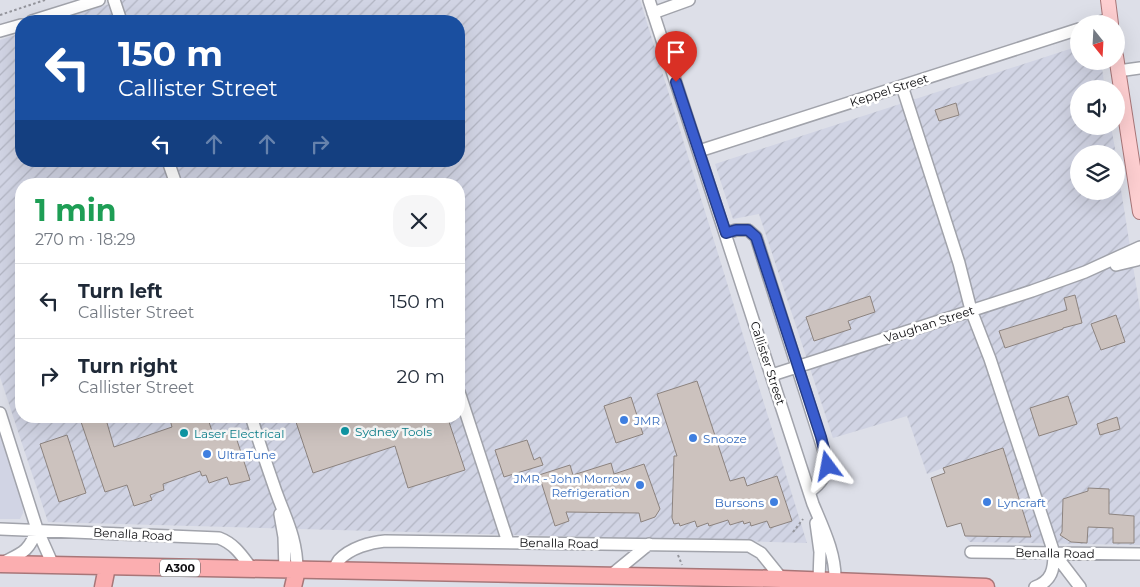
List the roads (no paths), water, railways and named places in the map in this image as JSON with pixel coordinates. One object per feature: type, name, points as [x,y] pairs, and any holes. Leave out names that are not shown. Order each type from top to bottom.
[{"type":"highway","name":"A300","points":[[0,564],[291,570],[334,579],[610,576],[682,578],[700,584],[782,580],[827,584],[986,587]]},
{"type":"highway","points":[[103,587],[107,567]]},
{"type":"highway","points":[[107,567],[110,587]]},
{"type":"highway","points":[[287,587],[291,570]]},
{"type":"highway","points":[[291,570],[293,587]]},
{"type":"main road","points":[[1108,0],[1110,15]]},
{"type":"main road","points":[[1118,71],[1140,212]]},
{"type":"street","points":[[51,15],[99,0]]},
{"type":"street","points":[[114,0],[119,15]]},
{"type":"street","points":[[651,5],[662,0]]},
{"type":"street","points":[[651,5],[689,0]]},
{"type":"street","name":"Callister Street","points":[[651,5],[813,504],[830,548],[835,572],[827,584]]},
{"type":"street","points":[[0,31],[15,27]]},
{"type":"street","name":"Keppel Street","points":[[699,151],[1070,32]]},
{"type":"street","points":[[1118,71],[1140,68]]},
{"type":"street","points":[[902,86],[1054,553],[1052,574],[1047,581],[1035,587]]},
{"type":"street","points":[[726,233],[736,230],[748,230],[756,237],[827,461],[827,473],[819,485],[810,492]]},
{"type":"street","name":"Vaughan Street","points":[[1085,272],[1140,247]]},
{"type":"street","name":"Vaughan Street","points":[[772,375],[1085,272],[1137,260],[1140,257]]},
{"type":"street","points":[[465,410],[508,542]]},
{"type":"street","points":[[0,412],[37,529],[53,565]]},
{"type":"street","points":[[253,423],[274,488],[291,526],[297,559],[291,570]]},
{"type":"street","name":"Benalla Road","points":[[0,529],[37,529],[219,538],[238,550],[252,569]]},
{"type":"street","points":[[0,564],[25,551],[37,529]]},
{"type":"street","name":"Benalla Road","points":[[334,579],[339,560],[347,554],[372,542],[385,541],[750,546],[761,553],[782,580]]},
{"type":"street","points":[[610,576],[649,544]]},
{"type":"street","name":"Benalla Road","points":[[971,552],[1140,554]]},
{"type":"street","points":[[1054,553],[1080,587]]},
{"type":"place","name":"JMR","points":[[624,420]]},
{"type":"place","name":"Sydney Tools","points":[[345,431]]},
{"type":"place","name":"Laser Electrical","points":[[184,433]]},
{"type":"place","name":"Snooze","points":[[693,438]]},
{"type":"place","name":"UltraTune","points":[[207,454]]},
{"type":"place","name":"JMR - John Morrow Refrigeration","points":[[640,485]]},
{"type":"place","name":"Bursons","points":[[774,502]]},
{"type":"place","name":"Lyncraft","points":[[987,502]]}]
